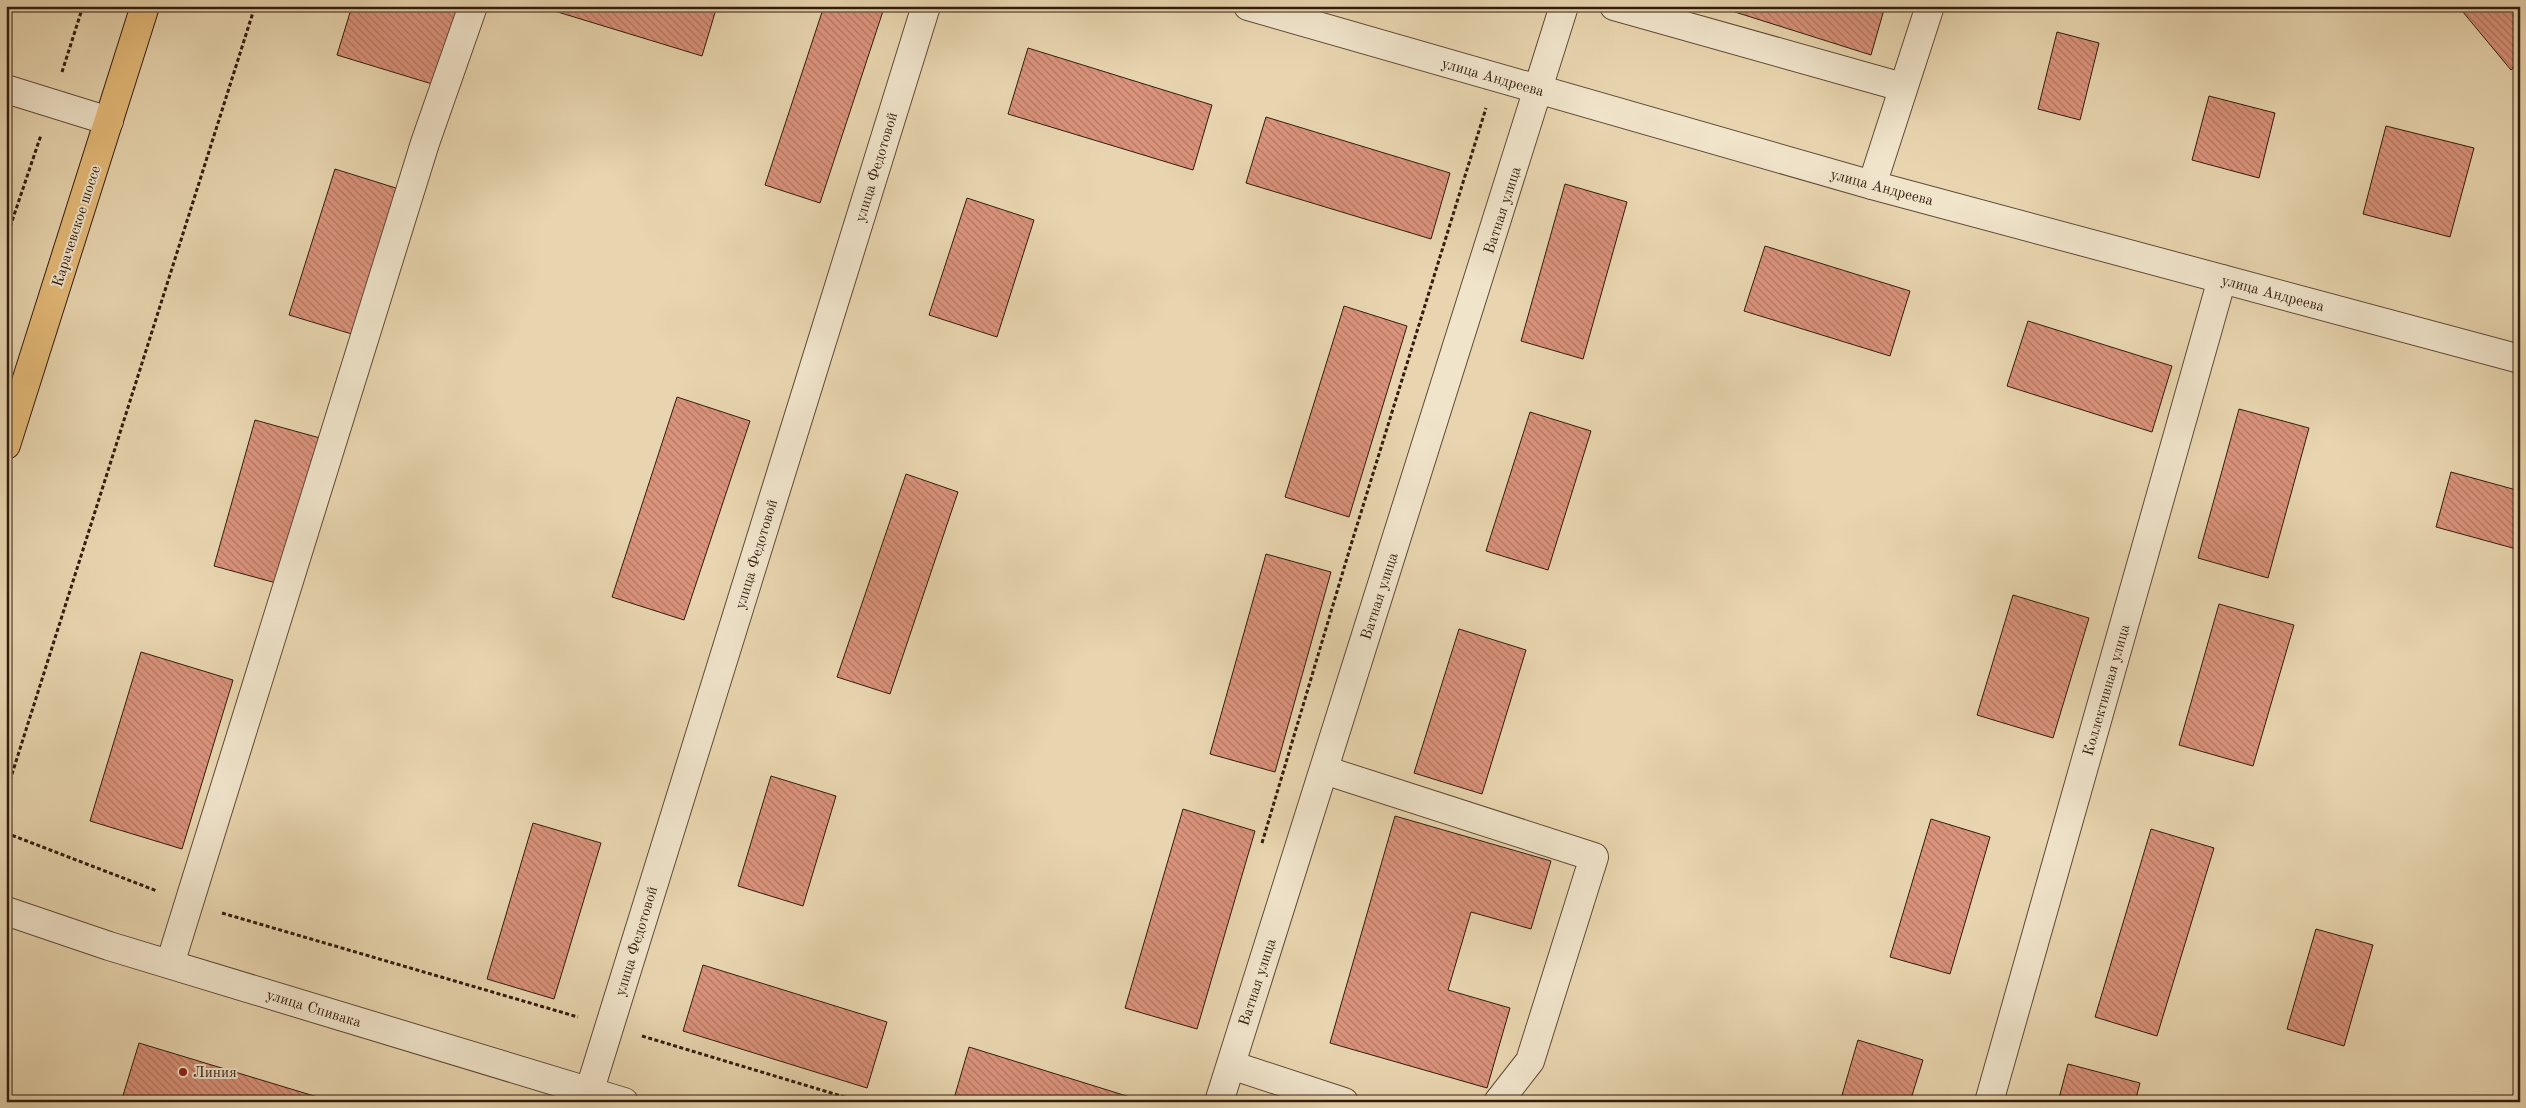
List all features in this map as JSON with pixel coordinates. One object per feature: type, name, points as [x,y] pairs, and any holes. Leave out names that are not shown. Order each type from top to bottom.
[{"type":"highway","name":"Карачевское шоссе","points":[[6,445],[145,6]]},
{"type":"street","points":[[170,964],[425,143],[474,6]]},
{"type":"street","name":"улица Федотовой","points":[[587,1097],[926,6]]},
{"type":"street","name":"улица Андреева","points":[[1248,6],[1495,79],[1540,90],[1872,185],[2520,359]]},
{"type":"street","name":"Ватная улица","points":[[1219,1102],[1540,90],[1564,6]]},
{"type":"street","points":[[1614,6],[1902,88]]},
{"type":"street","points":[[1872,185],[1930,6]]},
{"type":"street","points":[[6,89],[109,121]]},
{"type":"street","name":"Коллективная улица","points":[[1989,1102],[2222,279]]},
{"type":"street","points":[[1324,770],[1594,857],[1530,1061],[1498,1102]]},
{"type":"street","name":"улица Спивака","points":[[6,911],[587,1097],[624,1102]]},
{"type":"street","points":[[1231,1064],[1344,1102]]},
{"type":"path","points":[[6,793],[255,6]]},
{"type":"path","points":[[1260,852],[1350,548],[1495,79]]},
{"type":"path","points":[[6,833],[189,904],[610,1026],[862,1102]]},
{"type":"building","points":[[352,6],[466,6],[442,87],[337,55]]},
{"type":"building","points":[[538,6],[717,6],[702,56]]},
{"type":"building","points":[[824,6],[884,8],[820,203],[765,185]]},
{"type":"building","points":[[1716,6],[1885,6],[1871,55]]},
{"type":"building","points":[[2458,6],[2520,6],[2520,62],[2511,70]]},
{"type":"building","points":[[2057,32],[2099,43],[2080,120],[2038,109]]},
{"type":"building","points":[[1028,48],[1212,105],[1193,170],[1008,114]]},
{"type":"building","points":[[2209,96],[2275,113],[2259,178],[2192,160]]},
{"type":"building","points":[[1266,117],[1450,173],[1431,239],[1246,183]]},
{"type":"building","points":[[2386,126],[2474,148],[2450,237],[2363,214]]},
{"type":"building","points":[[335,169],[399,189],[355,335],[289,315]]},
{"type":"building","points":[[1565,184],[1627,202],[1583,359],[1521,341]]},
{"type":"building","points":[[967,198],[1034,220],[997,337],[929,315]]},
{"type":"building","points":[[1765,246],[1910,291],[1890,356],[1744,311]]},
{"type":"building","points":[[1344,306],[1407,326],[1349,517],[1285,497]]},
{"type":"building","points":[[2028,321],[2172,366],[2152,432],[2007,386]]},
{"type":"building","points":[[677,397],[750,421],[684,620],[612,597]]},
{"type":"building","points":[[2239,409],[2309,428],[2268,578],[2198,558]]},
{"type":"building","points":[[1530,412],[1591,431],[1548,570],[1486,551]]},
{"type":"building","points":[[255,420],[320,438],[280,584],[214,566]]},
{"type":"building","points":[[2451,472],[2520,491],[2520,550],[2436,527]]},
{"type":"building","points":[[906,474],[958,492],[890,694],[837,677]]},
{"type":"building","points":[[1266,554],[1331,572],[1275,772],[1210,754]]},
{"type":"building","points":[[2013,595],[2089,618],[2053,738],[1977,715]]},
{"type":"building","points":[[2219,604],[2294,625],[2253,766],[2179,745]]},
{"type":"building","points":[[1459,629],[1526,650],[1482,794],[1414,773]]},
{"type":"building","points":[[141,652],[233,680],[182,849],[90,821]]},
{"type":"building","points":[[771,776],[836,796],[803,906],[738,886]]},
{"type":"building","points":[[1183,809],[1255,831],[1197,1029],[1125,1008]]},
{"type":"building","points":[[1395,816],[1551,861],[1531,929],[1471,912],[1448,990],[1510,1008],[1487,1088],[1330,1043]]},
{"type":"building","points":[[1931,819],[1990,837],[1950,974],[1890,957]]},
{"type":"building","points":[[533,823],[601,843],[554,999],[487,979]]},
{"type":"building","points":[[2151,829],[2214,848],[2157,1036],[2095,1017]]},
{"type":"building","points":[[2316,929],[2373,945],[2344,1046],[2287,1029]]},
{"type":"building","points":[[703,965],[887,1022],[867,1088],[683,1031]]},
{"type":"building","points":[[1858,1040],[1923,1060],[1910,1102],[1840,1102]]},
{"type":"building","name":"Линия","points":[[139,1043],[334,1102],[121,1102]]},
{"type":"building","points":[[969,1047],[1146,1102],[953,1102]]},
{"type":"building","points":[[2068,1064],[2140,1083],[2135,1102],[2058,1102]]},
{"type":"place","name":"Линия","points":[[183,1072]]}]
